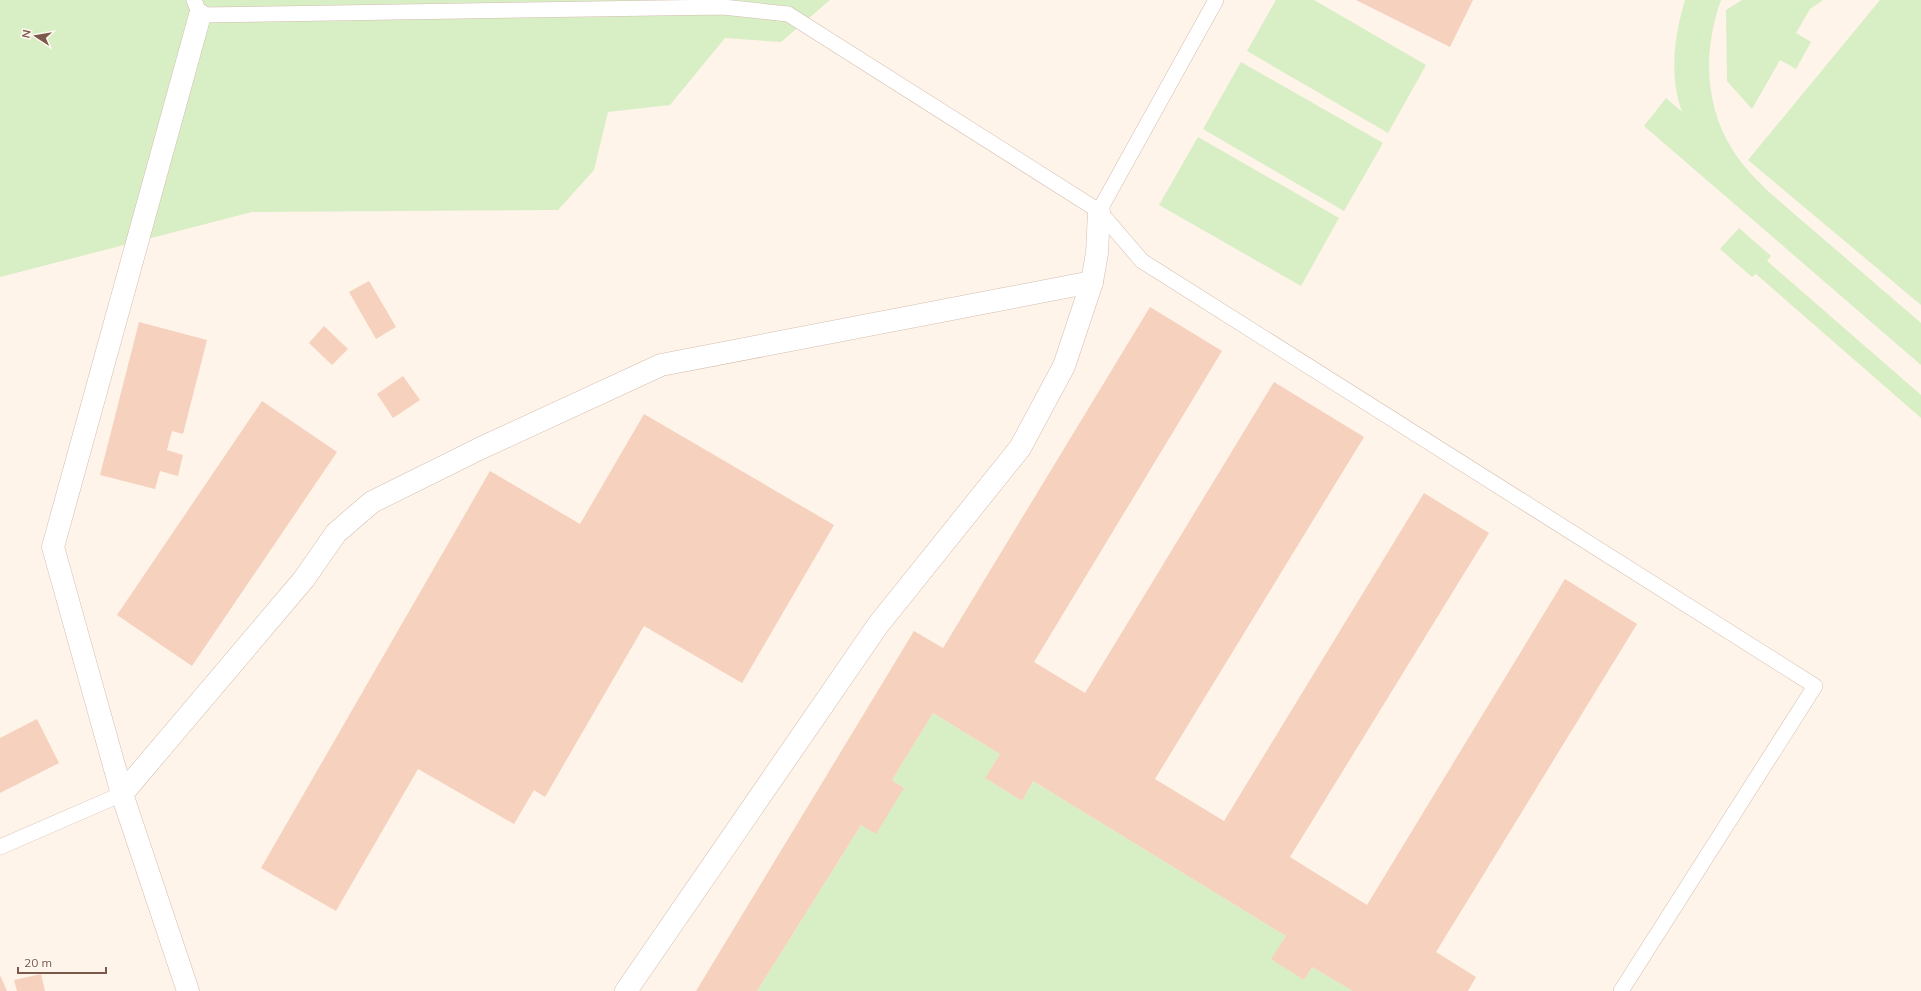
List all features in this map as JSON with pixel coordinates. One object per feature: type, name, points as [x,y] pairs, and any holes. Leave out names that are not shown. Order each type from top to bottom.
[{"type":"street","points":[[188,991],[122,794],[53,548],[197,8]]},
{"type":"street","points":[[626,991],[878,625],[1020,448],[1064,366],[1092,282],[1097,253],[1099,211]]},
{"type":"street","points":[[122,794],[304,579],[336,533],[372,502],[481,448],[661,365],[1092,282]]},
{"type":"lane","points":[[1099,211],[1216,0]]},
{"type":"lane","points":[[197,8],[723,7],[788,14],[1099,211],[1142,261],[1815,686],[1621,991]]},
{"type":"lane","points":[[0,847],[122,794]]},
{"type":"green space","points":[[0,0],[830,0],[781,42],[725,38],[670,105],[608,112],[594,170],[558,210],[252,212],[0,277]]},
{"type":"green space","points":[[1276,0],[1314,0],[1426,65],[1388,133],[1247,51]]},
{"type":"green space","points":[[1685,0],[1721,0],[1711,38],[1709,58],[1710,78],[1712,97],[1717,116],[1724,134],[1734,152],[1746,169],[1770,193],[1921,323],[1921,365],[1644,126],[1666,98],[1682,112],[1675,84],[1674,56],[1678,28]]},
{"type":"green space","points":[[1742,0],[1823,0],[1810,9],[1796,33],[1811,42],[1796,69],[1780,60],[1752,109],[1727,81],[1726,10]]},
{"type":"green space","points":[[1880,0],[1921,0],[1921,305],[1748,160]]},
{"type":"green space","points":[[1241,62],[1383,143],[1344,211],[1203,129]]},
{"type":"green space","points":[[1198,137],[1339,218],[1301,286],[1159,205]]},
{"type":"green space","points":[[1739,228],[1771,256],[1767,261],[1921,395],[1921,418],[1756,274],[1752,277],[1720,249]]},
{"type":"green space","points":[[933,713],[1000,754],[985,778],[1022,801],[1033,781],[1286,936],[1272,959],[1304,980],[1312,967],[1353,991],[757,991],[861,825],[904,788],[892,780]]},
{"type":"building","points":[[1356,0],[1473,0],[1450,47]]},
{"type":"building","points":[[369,281],[396,327],[376,339],[349,292]]},
{"type":"building","points":[[1150,307],[1222,351],[1034,662],[1085,693],[1274,382],[1364,437],[1155,779],[1224,821],[1424,493],[1489,533],[1290,857],[1367,905],[1565,579],[1637,624],[1436,952],[1476,977],[1468,991],[1353,991],[1312,967],[1304,980],[1271,959],[1286,936],[1033,781],[1022,801],[985,778],[1000,754],[933,713],[892,780],[904,788],[876,834],[861,825],[757,991],[696,991],[914,631],[943,648]]},
{"type":"building","points":[[139,322],[207,340],[183,434],[172,431],[167,450],[183,455],[178,476],[160,471],[155,489],[100,475]]},
{"type":"building","points":[[324,326],[348,349],[332,365],[309,343]]},
{"type":"building","points":[[403,376],[420,400],[393,418],[377,394]]},
{"type":"building","points":[[262,401],[337,452],[192,666],[117,615]]},
{"type":"building","points":[[644,414],[834,525],[742,683],[644,626],[545,797],[534,790],[514,824],[418,769],[336,911],[261,868],[490,471],[580,524]]},
{"type":"building","points":[[37,719],[59,763],[0,793],[0,738]]},
{"type":"building","points":[[41,974],[45,991],[17,991],[14,980]]},
{"type":"building","points":[[0,975],[7,991],[0,991]]}]
